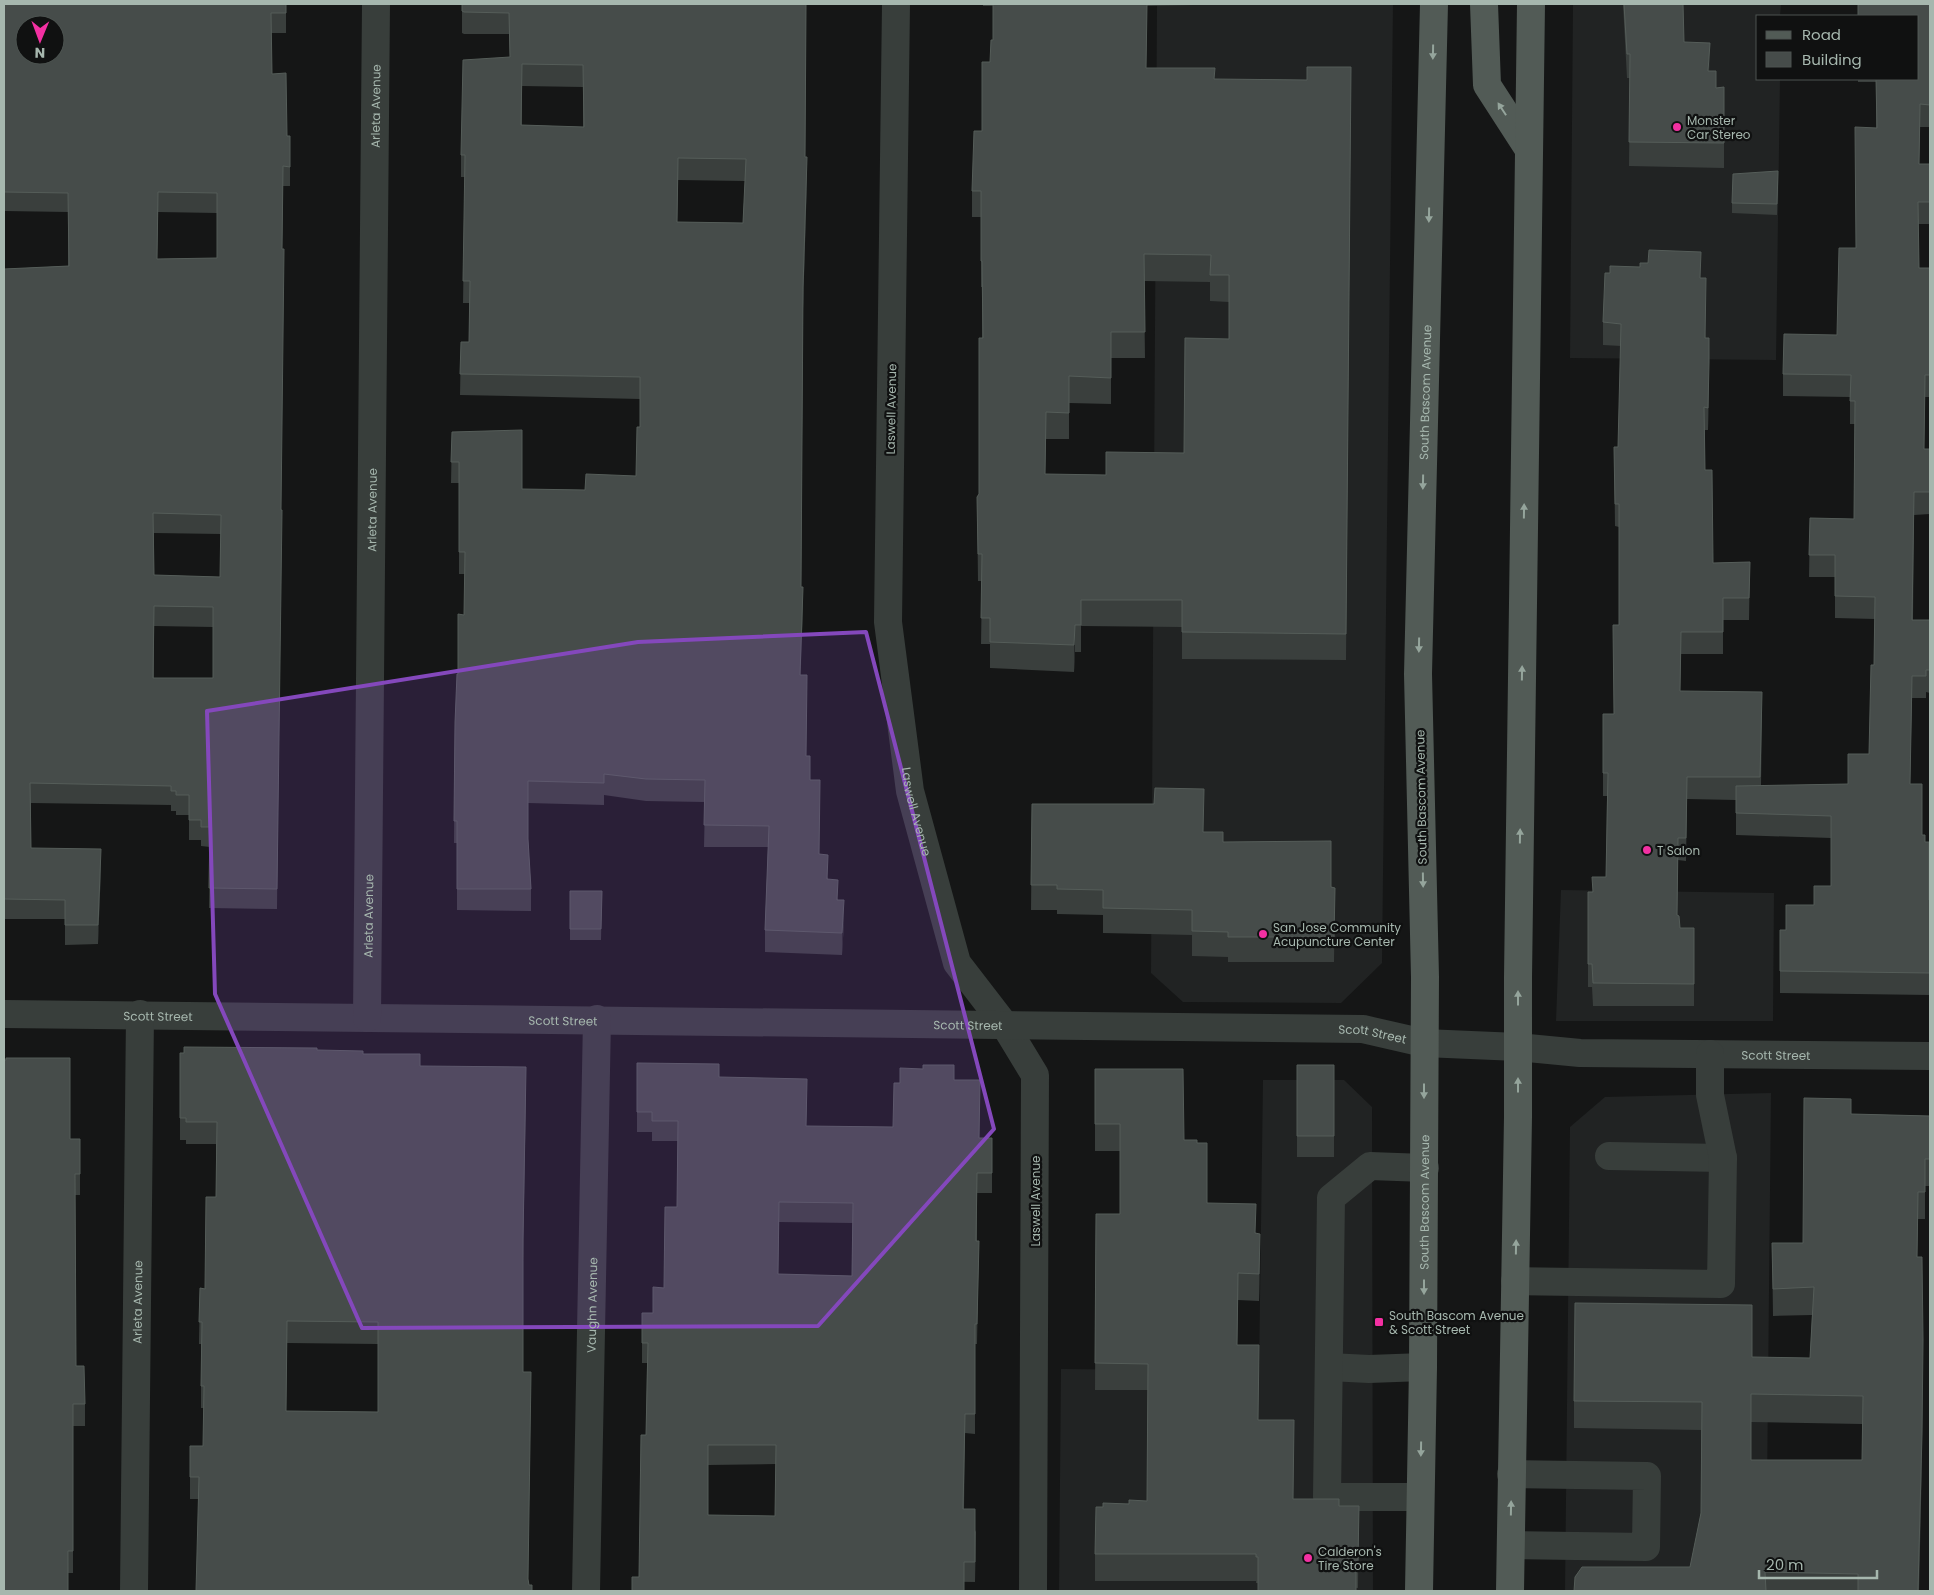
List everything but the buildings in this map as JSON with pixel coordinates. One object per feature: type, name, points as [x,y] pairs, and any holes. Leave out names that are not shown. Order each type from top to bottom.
[{"type":"main road","name":"South Bascom Avenue","points":[[1419,1591],[1425,1168],[1425,967],[1418,674],[1434,4]]},
{"type":"main road","points":[[1484,4],[1487,85],[1529,150]]},
{"type":"main road","points":[[1510,1591],[1531,4]]},
{"type":"street","name":"Arleta Avenue","points":[[366,1018],[376,4]]},
{"type":"street","name":"Laswell Avenue","points":[[896,4],[888,622],[910,791],[957,963],[1004,1024],[1035,1075],[1033,1591]]},
{"type":"street","name":"Scott Street","points":[[4,1014],[1363,1028],[1424,1043],[1580,1052],[1930,1056]]},
{"type":"street","name":"Arleta Avenue","points":[[134,1591],[140,1014]]},
{"type":"street","name":"Vaughn Avenue","points":[[586,1591],[597,1019]]},
{"type":"street","points":[[1515,1281],[1721,1284],[1723,1158],[1710,1095],[1710,1054]]},
{"type":"street","points":[[1609,1156],[1723,1158]]},
{"type":"street","points":[[1420,1497],[1327,1497],[1331,1198],[1370,1166],[1425,1168]]},
{"type":"street","points":[[1329,1367],[1370,1369],[1423,1367]]},
{"type":"street","points":[[1511,1545],[1646,1547],[1647,1476],[1512,1474]]},
{"type":"highlighted area","points":[[866,632],[994,1129],[818,1326],[362,1328],[215,994],[207,711],[638,642]]},
{"type":"shaded area","points":[[1157,4],[1393,4],[1382,963],[1341,1003],[1183,1002],[1151,973]]},
{"type":"shaded area","points":[[1573,4],[1781,4],[1780,15],[1756,15],[1756,80],[1780,80],[1776,360],[1570,358]]},
{"type":"shaded area","points":[[1561,890],[1774,893],[1773,1021],[1556,1021]]},
{"type":"shaded area","points":[[1263,1080],[1344,1080],[1372,1107],[1373,1591],[1059,1591],[1061,1369],[1259,1371]]},
{"type":"shaded area","points":[[1771,1093],[1766,1591],[1565,1591],[1570,1127],[1605,1097]]},
{"type":"place","name":"Monster Car Stereo","points":[[1677,127]]},
{"type":"place","name":"T Salon","points":[[1647,850]]},
{"type":"place","name":"San Jose Community Acupuncture Center","points":[[1263,934]]},
{"type":"place","name":"South Bascom Avenue & Scott Street","points":[[1379,1322]]},
{"type":"place","name":"Calderon's Tire Store","points":[[1308,1558]]}]
